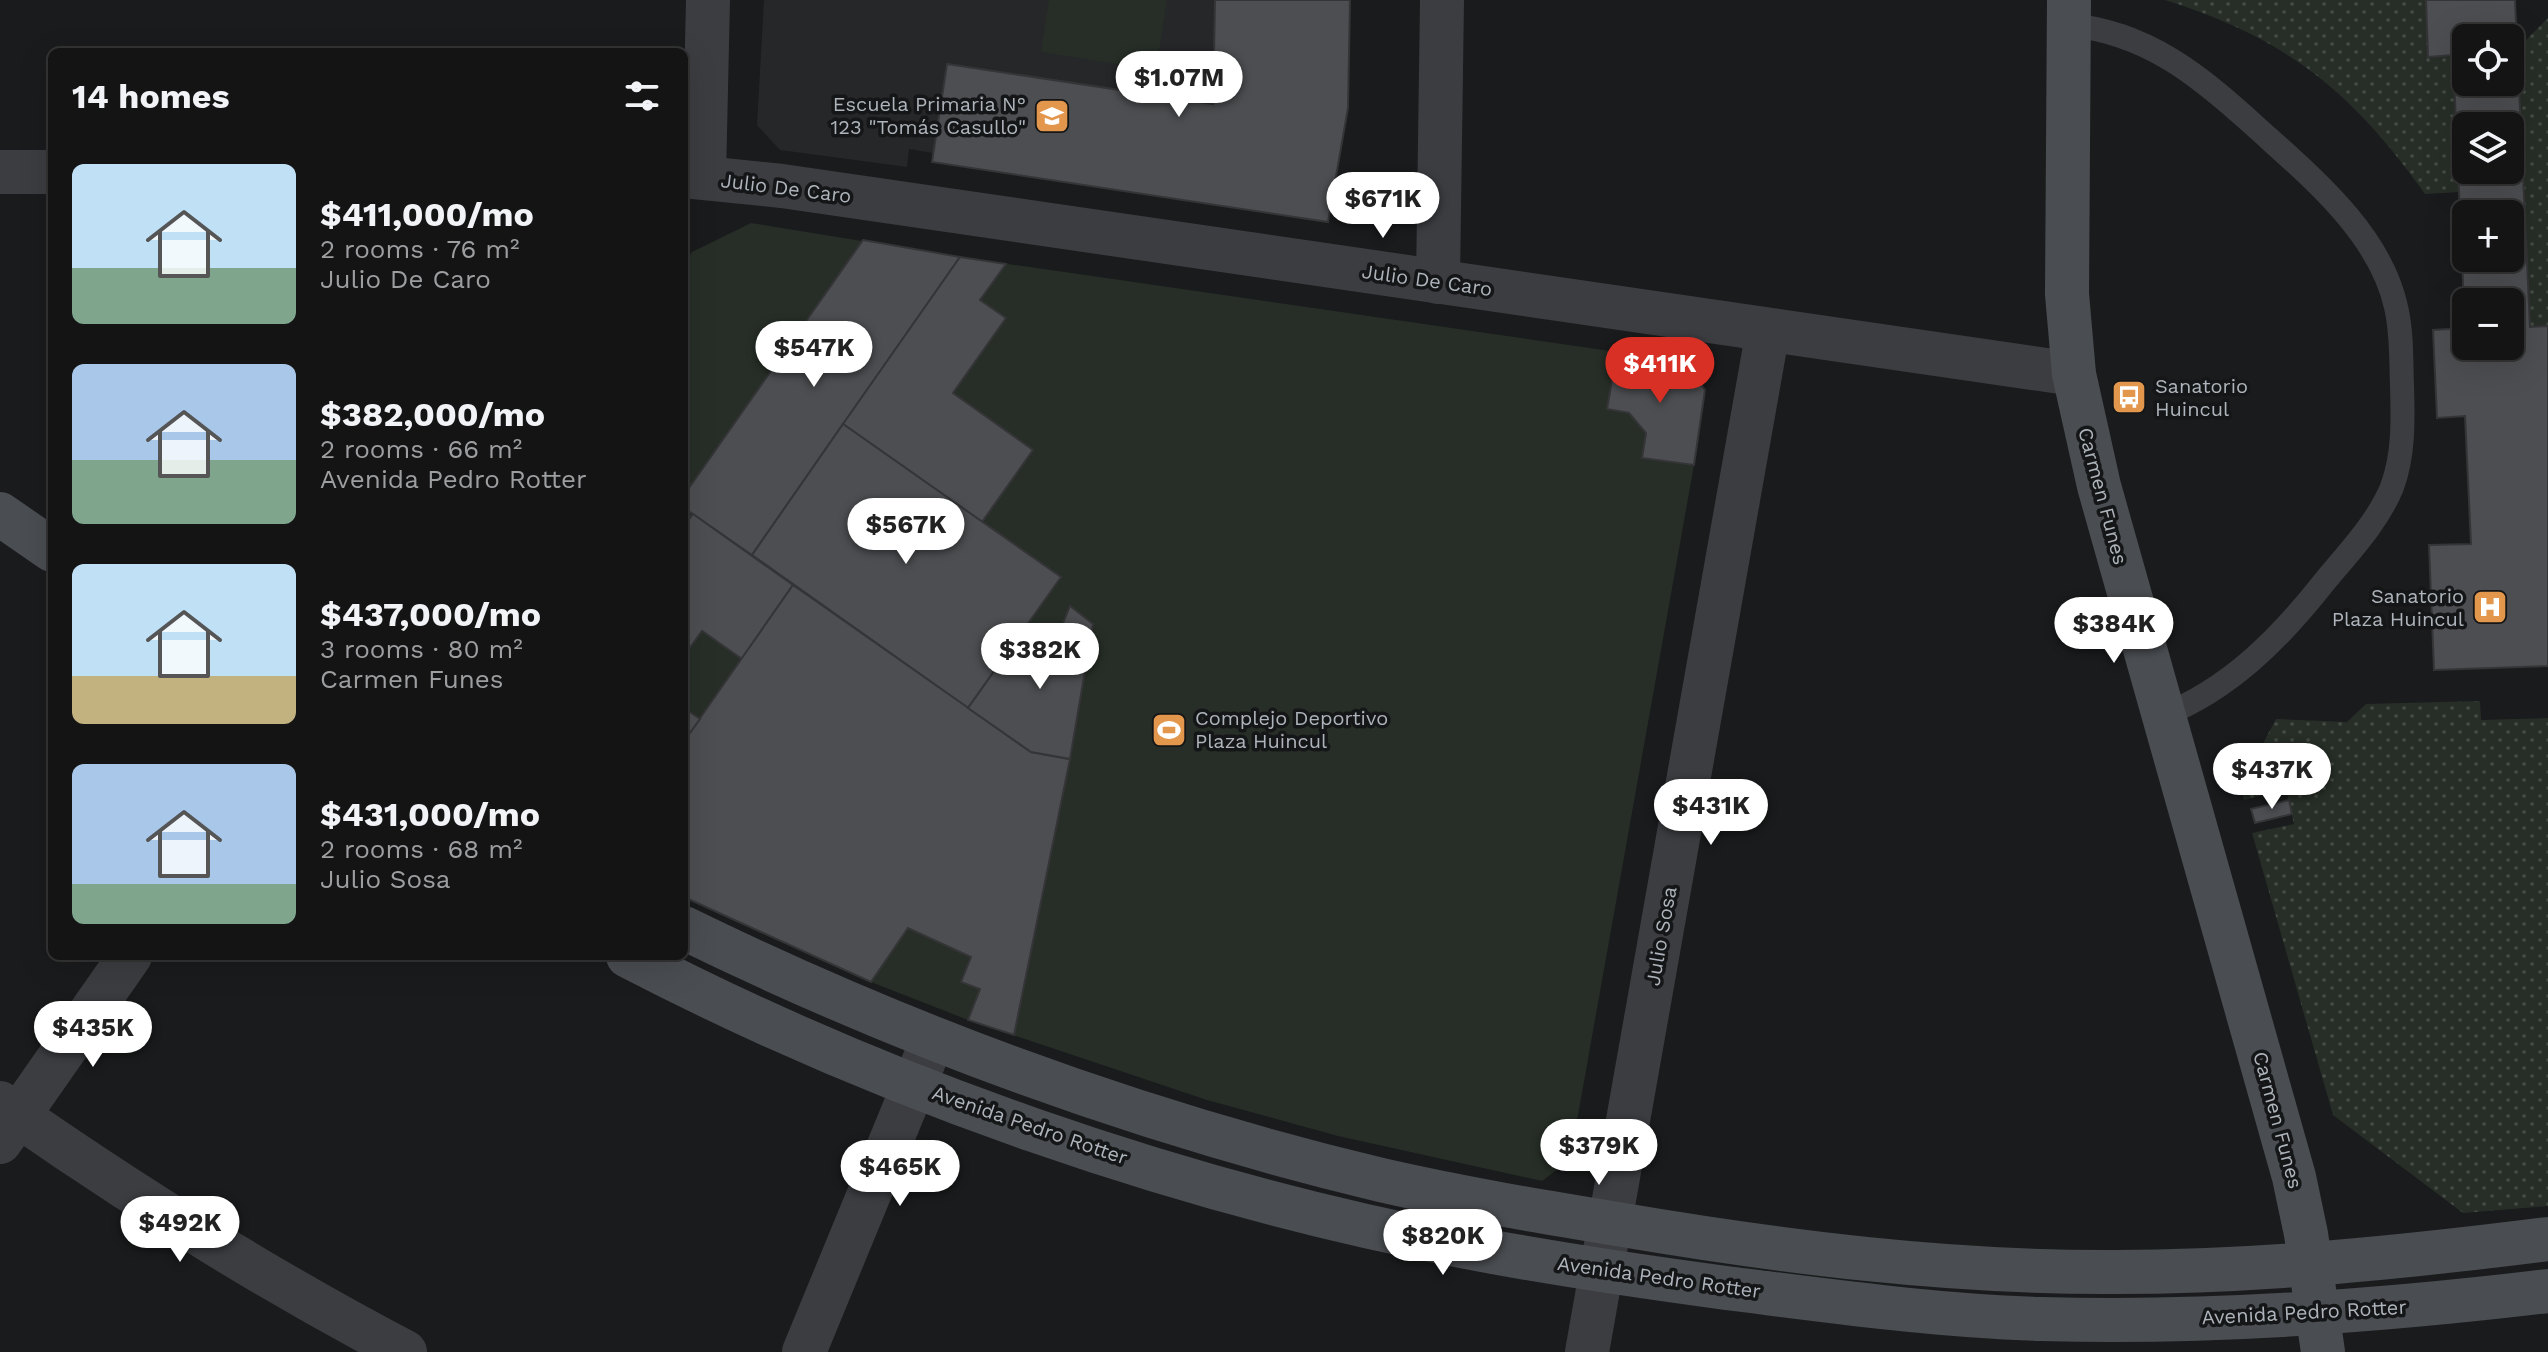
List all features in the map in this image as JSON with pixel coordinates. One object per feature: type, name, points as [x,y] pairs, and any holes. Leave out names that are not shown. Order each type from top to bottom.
[{"type":"main road","name":"Carmen Funes","points":[[2069,13],[2066,255],[2074,374],[2099,486],[2294,1177],[2321,1332]]},
{"type":"main road","points":[[0,514],[48,547]]},
{"type":"main road","points":[[688,930],[817,990],[933,1039],[1144,1114],[1302,1160],[1461,1197],[1610,1223],[1817,1254],[1987,1268],[2126,1272],[2310,1265],[2548,1239]]},
{"type":"main road","name":"Avenida Pedro Rotter","points":[[636,960],[741,1011],[975,1108],[1134,1162],[1296,1209],[1459,1246],[1602,1270],[1817,1300],[2025,1318],[2194,1318],[2321,1332],[2548,1291]]},
{"type":"street","points":[[694,177],[708,0]]},
{"type":"street","points":[[1438,282],[1442,0]]},
{"type":"street","points":[[0,172],[48,172]]},
{"type":"street","name":"Julio De Caro","points":[[694,177],[797,188],[2074,374]]},
{"type":"street","name":"Julio Sosa","points":[[1587,1352],[1768,330]]},
{"type":"street","points":[[127,960],[6,1120],[306,1298],[405,1352]]},
{"type":"street","points":[[804,1352],[933,1039]]},
{"type":"lane","points":[[2069,13],[2091,27],[2136,39],[2209,88],[2268,138],[2321,189],[2360,233],[2388,282],[2400,329],[2402,442],[2395,478],[2379,512],[2313,596],[2260,652],[2222,685],[2164,715]]},
{"type":"shaded area","name":"Escuela Primaria N° 123 \"Tomás Casullo\"","points":[[764,0],[1350,0],[1348,108],[932,162],[933,153],[909,149],[907,167],[780,150],[757,125]]},
{"type":"shaded area","points":[[1049,0],[1167,0],[1156,70],[1041,52]]},
{"type":"shaded area","points":[[2165,0],[2426,0],[2428,57],[2452,55],[2452,96],[2455,96],[2455,112],[2452,112],[2452,184],[2459,184],[2459,192],[2425,194],[2371,126],[2343,97],[2281,51],[2208,15]]},
{"type":"shaded area","points":[[2548,18],[2548,326],[2530,327],[2523,184],[2524,112],[2520,112],[2519,96],[2524,96],[2524,42]]},
{"type":"shaded area","name":"Complejo Deportivo Plaza Huincul","points":[[751,223],[960,257],[1686,364],[1705,390],[1570,1160],[1542,1181],[1338,1136],[1207,1100],[968,1020],[871,982],[688,900],[688,258],[692,252]]},
{"type":"shaded area","points":[[2480,701],[2481,720],[2548,718],[2548,1206],[2463,1213],[2333,1115],[2252,833],[2294,824],[2286,790],[2244,800],[2240,787],[2276,719],[2347,722],[2366,704]]},
{"type":"building","points":[[1215,0],[1350,0],[1348,108],[1328,222],[932,162],[947,64],[1213,104]]},
{"type":"building","points":[[2426,0],[2515,0],[2516,24],[2452,24],[2452,55],[2428,57]]},
{"type":"building","points":[[2455,96],[2519,96],[2520,112],[2456,112]]},
{"type":"building","points":[[2459,184],[2523,184],[2530,327],[2548,326],[2548,666],[2434,670],[2429,545],[2471,544],[2465,416],[2437,418],[2433,330],[2452,329],[2452,360],[2524,360],[2524,288],[2463,288],[2463,272],[2524,272],[2524,200],[2459,200]]},
{"type":"building","points":[[863,240],[960,257],[752,555],[688,511],[688,489]]},
{"type":"building","points":[[960,257],[1006,264],[980,300],[1006,318],[953,393],[1033,450],[982,522],[843,424]]},
{"type":"building","points":[[1617,352],[1686,364],[1705,390],[1694,465],[1642,458],[1646,433],[1629,413],[1607,409]]},
{"type":"building","points":[[843,424],[1061,577],[968,708],[752,555]]},
{"type":"building","points":[[693,514],[793,585],[742,659],[702,631],[688,650],[688,521]]},
{"type":"building","points":[[793,585],[1031,752],[1070,759],[1014,1035],[968,1020],[980,989],[961,982],[971,957],[908,928],[871,982],[688,899],[688,735]]},
{"type":"building","points":[[1070,606],[1093,624],[1070,759],[1031,752],[968,708],[1020,635],[1049,658]]},
{"type":"building","points":[[688,711],[700,719],[688,736]]},
{"type":"building","points":[[2289,800],[2292,814],[2255,823],[2251,809]]},
{"type":"place","name":"Escuela Primaria N° 123 \"Tomás Casullo\"","points":[[1052,116]]},
{"type":"place","name":"Sanatorio Huincul","points":[[2129,397]]},
{"type":"place","name":"Sanatorio Plaza Huincul","points":[[2490,607]]},
{"type":"place","name":"Complejo Deportivo Plaza Huincul","points":[[1169,730]]}]
